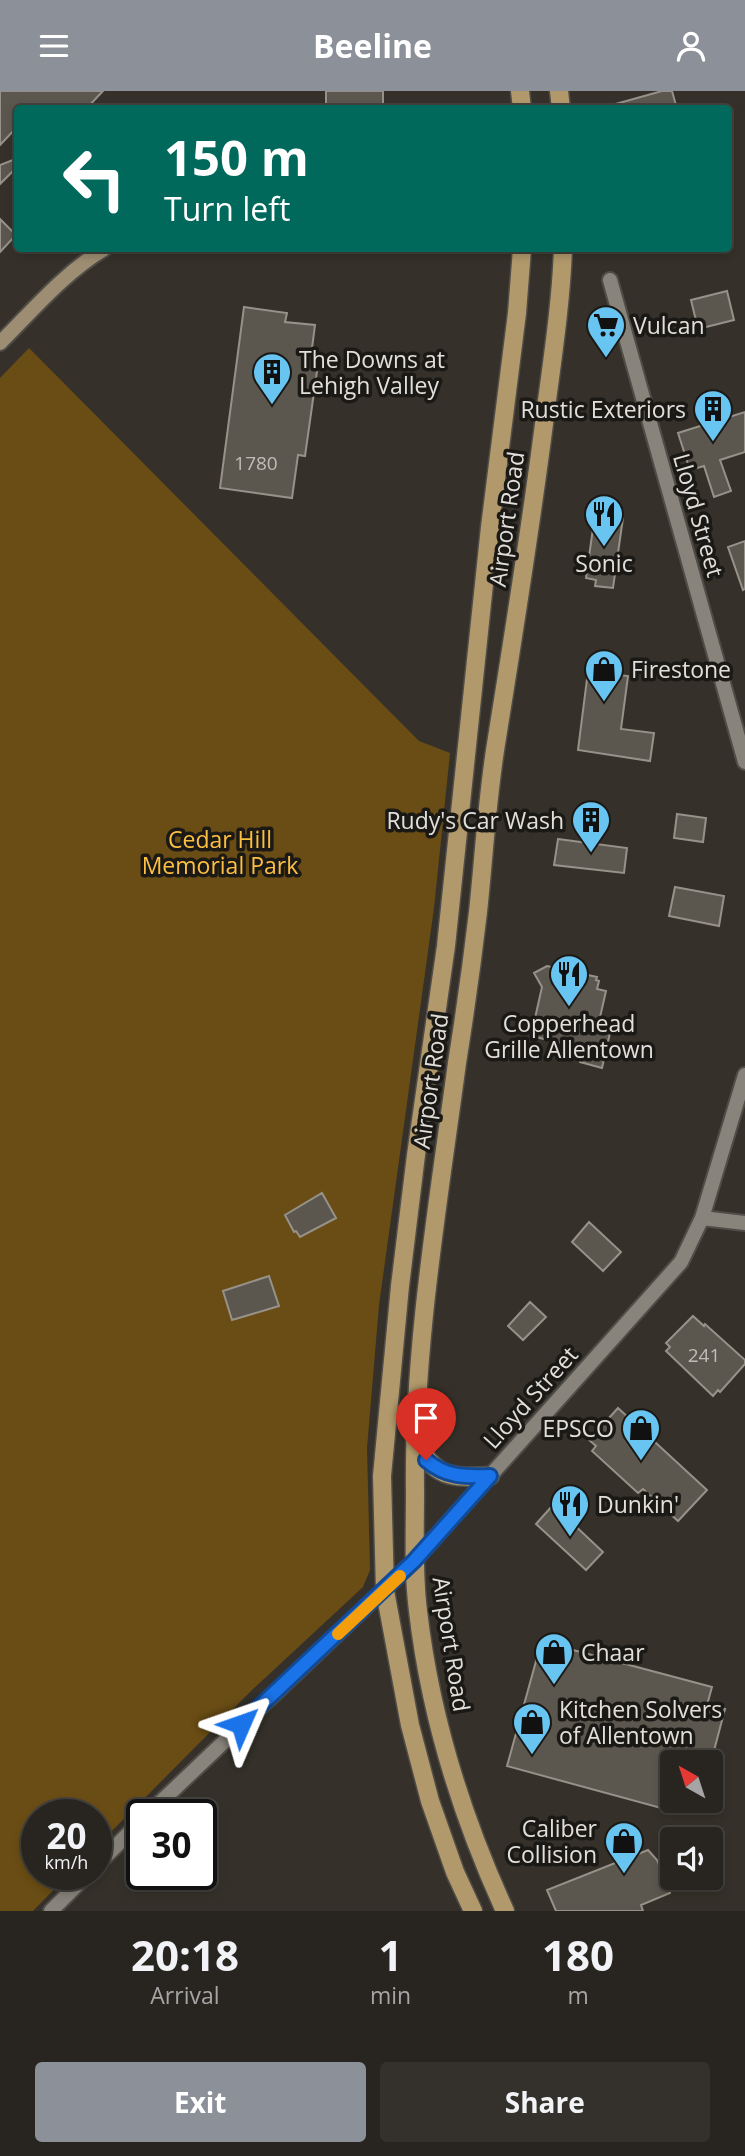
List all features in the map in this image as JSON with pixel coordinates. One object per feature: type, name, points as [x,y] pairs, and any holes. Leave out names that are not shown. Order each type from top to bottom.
[{"type":"main road","name":"Airport Road","points":[[474,1911],[455,1872],[430,1801],[410,1725],[385,1591],[382,1476],[394,1336],[416,1155],[446,946],[523,252]]},
{"type":"main road","name":"Airport Road","points":[[505,1911],[464,1807],[428,1674],[418,1611],[414,1561],[415,1441],[431,1248],[476,928],[495,750],[534,505],[558,317],[563,252]]},
{"type":"main road","points":[[415,1441],[426,1460],[436,1469],[465,1477],[490,1476]]},
{"type":"street","points":[[0,343],[55,287],[100,252]]},
{"type":"street","name":"Lloyd Street","points":[[610,280],[745,762]]},
{"type":"street","name":"Lloyd Street","points":[[165,1799],[414,1561],[681,1262],[702,1217],[745,1075]]},
{"type":"street","points":[[702,1217],[745,1223]]},
{"type":"street","points":[[112,1850],[126,1837]]},
{"type":"street","points":[[51,1911],[72,1890]]},
{"type":"green space","name":"Cedar Hill Memorial Park","points":[[29,348],[419,741],[450,753],[434,908],[379,1305],[367,1448],[370,1570],[363,1587],[251,1691],[144,1799],[126,1799],[126,1817],[112,1831],[112,1799],[21,1799],[21,1890],[53,1890],[33,1911],[0,1911],[0,378]]},
{"type":"building","points":[[0,91],[103,91],[90,105],[14,105],[14,130],[0,145]]},
{"type":"building","points":[[326,91],[383,91],[383,105],[326,105]]},
{"type":"building","points":[[662,91],[672,91],[676,105],[612,105]]},
{"type":"building","points":[[14,160],[14,170],[0,184],[0,165]]},
{"type":"building","points":[[0,219],[14,233],[14,237],[0,252]]},
{"type":"building","points":[[727,291],[734,320],[698,329],[691,300]]},
{"type":"building","name":"The Downs at Lehigh Valley","points":[[244,307],[287,313],[285,322],[315,325],[311,356],[319,357],[305,456],[298,455],[292,498],[220,488]]},
{"type":"building","name":"Rustic Exteriors","points":[[745,412],[745,452],[720,460],[731,491],[714,497],[704,466],[690,470],[678,433]]},
{"type":"building","name":"Sonic","points":[[595,514],[623,518],[613,588],[595,586],[596,580],[586,578]]},
{"type":"building","points":[[745,541],[745,589],[743,590],[728,547]]},
{"type":"building","name":"Firestone","points":[[588,671],[628,676],[621,729],[654,733],[650,761],[578,750]]},
{"type":"building","points":[[677,814],[706,818],[703,842],[674,838]]},
{"type":"building","name":"Rudy's Car Wash","points":[[558,839],[627,848],[624,873],[554,865]]},
{"type":"building","points":[[675,887],[724,896],[719,926],[669,916]]},
{"type":"building","name":"Copperhead Grille Allentown","points":[[547,966],[597,977],[597,989],[606,991],[598,1026],[603,1027],[602,1031],[610,1033],[602,1068],[580,1062],[583,1048],[531,1036],[542,987],[534,973]]},
{"type":"building","points":[[322,1193],[336,1218],[300,1237],[294,1232],[285,1215]]},
{"type":"building","points":[[589,1222],[621,1252],[603,1271],[572,1242]]},
{"type":"building","points":[[269,1276],[279,1306],[232,1320],[223,1291]]},
{"type":"building","points":[[530,1302],[546,1317],[523,1340],[508,1326]]},
{"type":"building","points":[[693,1316],[745,1360],[745,1364],[720,1392],[718,1390],[713,1396],[666,1351],[670,1347],[666,1343]]},
{"type":"building","name":"EPSCO","points":[[618,1408],[707,1490],[678,1521],[643,1489],[638,1493],[592,1451],[596,1446],[589,1440]]},
{"type":"building","name":"Dunkin'","points":[[553,1505],[603,1552],[586,1570],[536,1524]]},
{"type":"building","points":[[573,1650],[712,1687],[707,1705],[725,1709],[714,1750],[660,1750],[660,1808],[507,1766],[538,1654],[569,1662]]},
{"type":"building","name":"Caliber Collision","points":[[648,1850],[660,1868],[660,1890],[669,1890],[670,1893],[641,1905],[643,1911],[556,1911],[547,1890]]},
{"type":"slow traffic","points":[[338,1634],[400,1576]]},
{"type":"place","name":"Vulcan","points":[[606,359]]},
{"type":"place","name":"The Downs at Lehigh Valley","points":[[272,406]]},
{"type":"place","name":"Rustic Exteriors","points":[[713,443]]},
{"type":"place","name":"Sonic","points":[[604,548]]},
{"type":"place","name":"Firestone","points":[[604,703]]},
{"type":"place","name":"Rudy's Car Wash","points":[[591,854]]},
{"type":"place","name":"Copperhead Grille Allentown","points":[[569,1008]]},
{"type":"place","name":"EPSCO","points":[[641,1462]]},
{"type":"place","name":"Dunkin'","points":[[570,1538]]},
{"type":"place","name":"Chaar","points":[[554,1686]]},
{"type":"place","name":"Kitchen Solvers of Allentown","points":[[532,1756]]},
{"type":"place","name":"Caliber Collision","points":[[624,1875]]},
{"type":"route","points":[[241,1724],[385,1591],[490,1476],[452,1475],[436,1469],[426,1460]]}]
